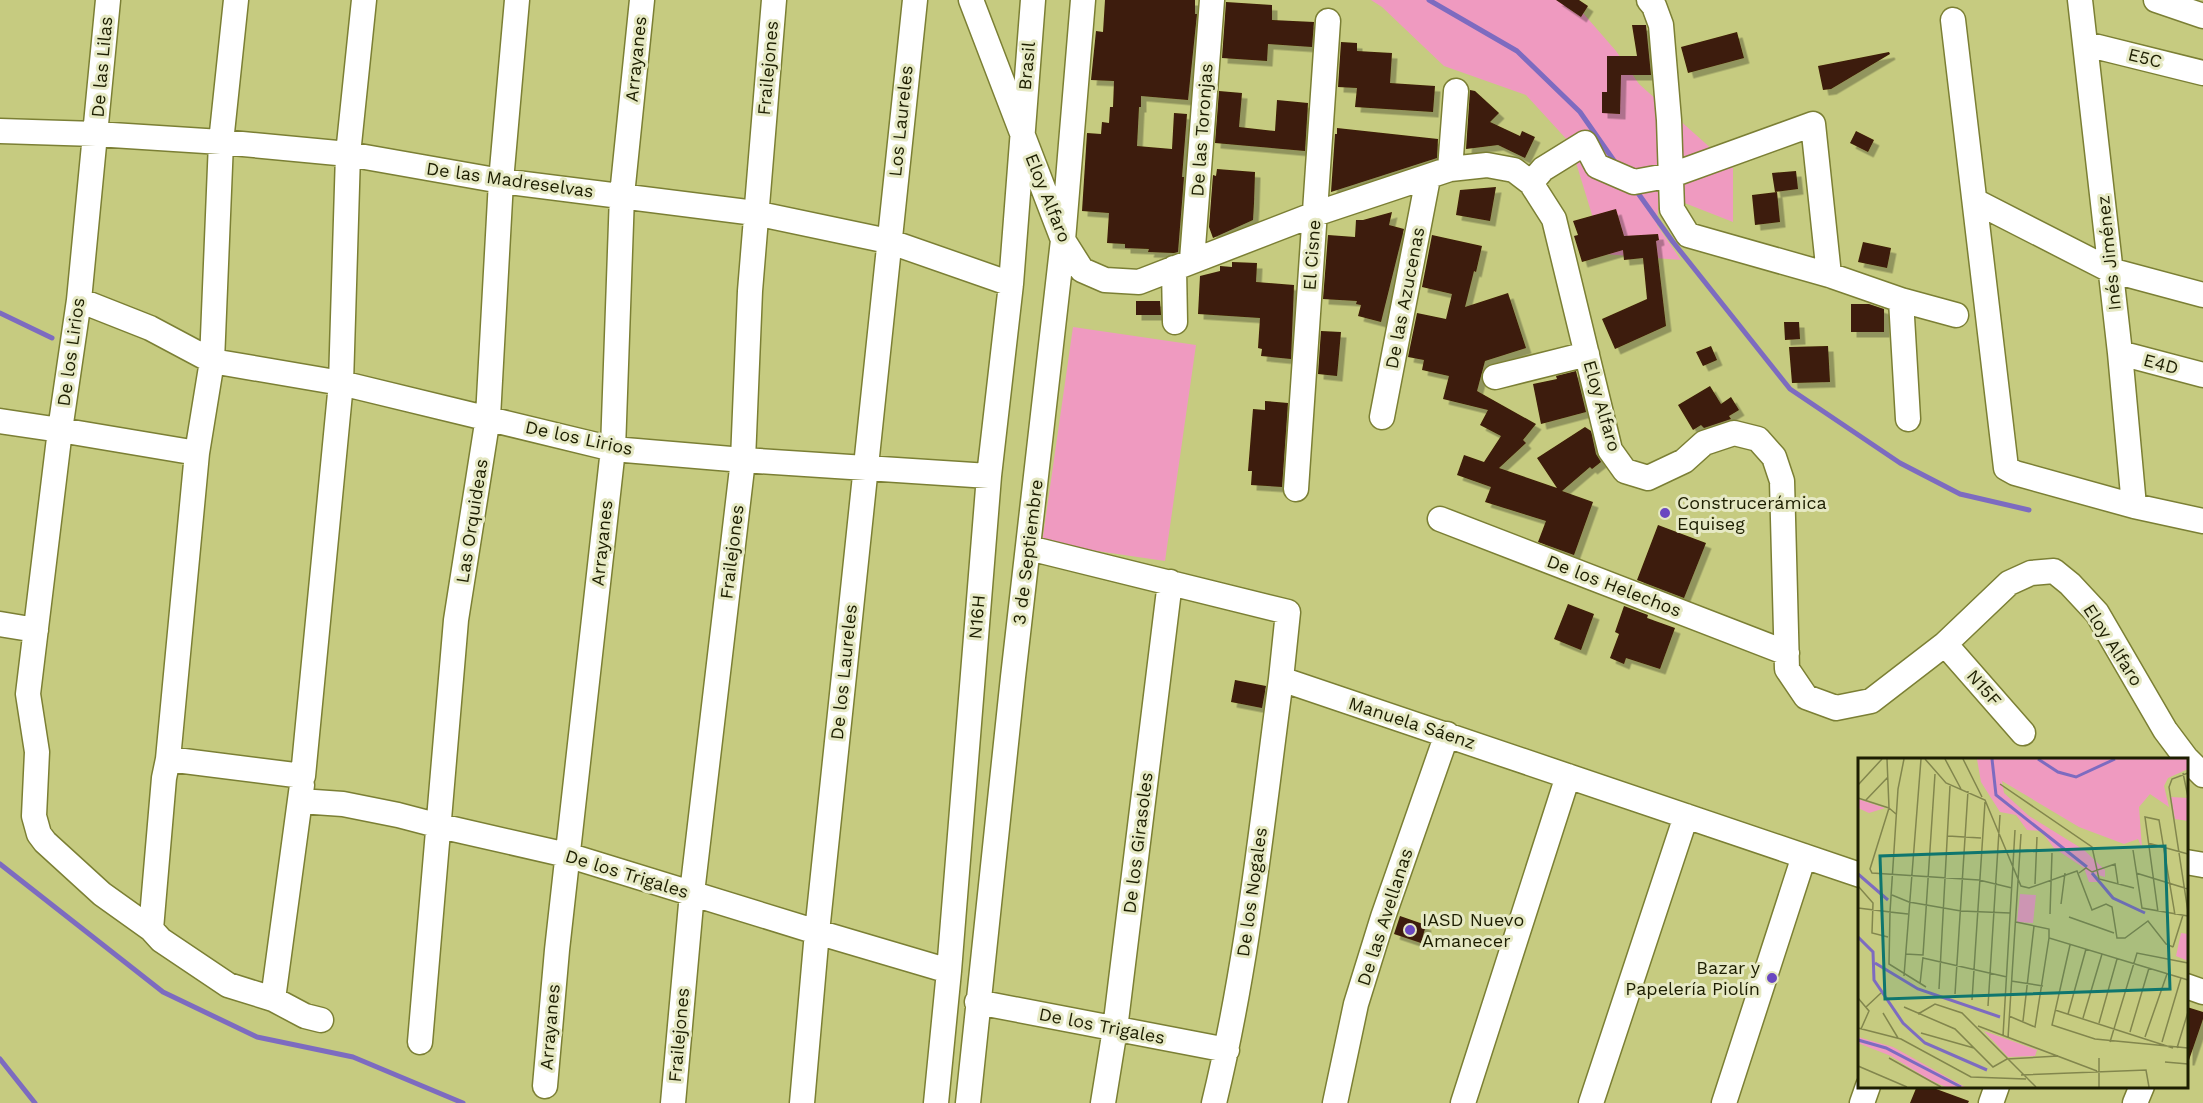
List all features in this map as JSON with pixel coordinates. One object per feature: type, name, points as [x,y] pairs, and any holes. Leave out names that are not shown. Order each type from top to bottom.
[{"type":"street","name":"De las Lilas","points":[[96,134],[108,0]]},
{"type":"street","points":[[151,929],[197,453],[212,361],[221,142],[236,0]]},
{"type":"street","points":[[273,999],[303,776],[341,383],[348,154],[364,0]]},
{"type":"street","name":"Las Orquideas","points":[[420,1042],[456,620],[488,417],[501,181],[517,0]]},
{"type":"street","name":"Arrayanes","points":[[545,1086],[567,855],[613,448],[622,195],[642,0]]},
{"type":"street","name":"Frailejones","points":[[673,1103],[692,893],[743,460],[755,213],[774,0]]},
{"type":"street","name":"Los Laureles","points":[[888,241],[915,0]]},
{"type":"street","name":"Eloy Alfaro","points":[[971,0],[1063,240],[1082,270],[1105,280],[1138,282],[1315,214],[1439,173],[1487,165],[1514,170],[1531,183],[1554,219],[1610,450],[1625,471],[1648,478],[1684,461],[1704,443],[1734,433],[1758,439],[1774,457],[1782,481],[1787,669],[1806,697],[1836,708],[1871,701],[1946,644],[2009,583],[2031,573],[2054,571],[2070,584],[2097,613],[2165,730],[2186,758]]},
{"type":"street","name":"Brasil","points":[[1022,132],[1033,0]]},
{"type":"street","name":"3 de Septiembre","points":[[968,1103],[977,1002],[1063,240],[1083,0]]},
{"type":"street","name":"De las Toronjas","points":[[1175,322],[1212,0]]},
{"type":"street","points":[[1649,0],[1654,6],[1661,25],[1672,175],[1672,209],[1688,235],[1829,275],[1900,300],[1956,315]]},
{"type":"street","name":"Inés Jiménez","points":[[2080,0],[2120,352],[2134,506]]},
{"type":"street","points":[[2156,0],[2203,16]]},
{"type":"street","points":[[2200,0],[2203,22]]},
{"type":"street","points":[[1953,20],[2006,468],[2015,473],[2134,506],[2203,521]]},
{"type":"street","name":"El Cisne","points":[[1296,489],[1328,21]]},
{"type":"street","name":"E5C","points":[[2086,44],[2203,74]]},
{"type":"street","name":"De las Azucenas","points":[[1382,417],[1456,91]]},
{"type":"street","points":[[1531,183],[1543,169],[1585,143],[1597,166],[1634,182],[1672,175],[1814,124],[1829,275]]},
{"type":"street","name":"De las Madreselvas","points":[[0,131],[221,142],[348,154],[501,181],[755,213],[888,241],[1011,284]]},
{"type":"street","name":"N16H","points":[[936,1103],[949,971],[989,476],[1011,284],[1022,132]]},
{"type":"street","name":"De los Lirios","points":[[96,134],[79,300],[60,430],[197,453]]},
{"type":"street","points":[[1975,201],[2110,270],[2203,295]]},
{"type":"street","name":"De los Laureles","points":[[802,1103],[817,932],[888,241]]},
{"type":"street","name":"De los Lirios","points":[[79,300],[150,328],[212,361],[341,383],[613,448],[743,460],[989,476]]},
{"type":"street","points":[[1900,300],[1908,419]]},
{"type":"street","name":"E4D","points":[[2120,352],[2203,375]]},
{"type":"street","points":[[1495,377],[1587,354]]},
{"type":"street","points":[[0,421],[60,430],[28,694],[37,752],[34,816],[39,834],[102,894],[151,929],[173,950],[228,985],[273,999],[305,1016],[321,1020]]},
{"type":"street","name":"De los Helechos","points":[[1440,519],[1787,653]]},
{"type":"street","points":[[1029,548],[1288,612],[1281,680]]},
{"type":"street","name":"De los Girasoles","points":[[1103,1103],[1115,1029],[1170,582]]},
{"type":"street","points":[[0,624],[36,630]]},
{"type":"street","name":"N15F","points":[[1946,644],[2023,733]]},
{"type":"street","name":"Manuela Sáenz","points":[[1281,680],[1447,734],[1858,874]]},
{"type":"street","name":"De los Nogales","points":[[1214,1103],[1227,1050],[1247,929],[1281,680]]},
{"type":"street","name":"De las Avellanas","points":[[1335,1103],[1356,1004],[1383,917],[1447,734]]},
{"type":"street","points":[[168,759],[303,776]]},
{"type":"street","name":"Eloy Alfaro","points":[[2188,760],[2203,775]]},
{"type":"street","points":[[1463,1103],[1568,776]]},
{"type":"street","name":"De los Trigales","points":[[300,801],[344,804],[567,855],[949,971]]},
{"type":"street","points":[[1591,1103],[1686,816]]},
{"type":"street","points":[[1724,1103],[1804,856]]},
{"type":"street","points":[[2188,861],[2203,865]]},
{"type":"street","points":[[2188,986],[2203,992]]},
{"type":"street","name":"De los Trigales","points":[[977,1002],[1227,1050]]},
{"type":"street","points":[[1862,1103],[1867,1088]]},
{"type":"street","points":[[1991,1103],[1996,1088]]},
{"type":"street","points":[[2135,1103],[2141,1088]]},
{"type":"shaded area","points":[[1371,0],[1568,0],[1576,5],[1616,51],[1639,84],[1733,168],[1733,222],[1659,193],[1657,225],[1681,260],[1604,254],[1570,143],[1526,95],[1444,66],[1382,7]]},
{"type":"shaded area","points":[[1073,327],[1196,345],[1165,561],[1042,543]]},
{"type":"building","points":[[1105,0],[1195,0],[1195,14],[1197,14],[1188,100],[1141,96],[1141,107],[1139,107],[1137,146],[1172,149],[1174,113],[1187,114],[1178,252],[1148,252],[1149,249],[1125,248],[1125,244],[1107,243],[1109,213],[1082,211],[1087,133],[1101,134],[1102,122],[1109,123],[1110,107],[1113,107],[1114,81],[1091,80],[1096,31],[1103,32]]},
{"type":"building","points":[[1556,0],[1579,0],[1588,6],[1581,17]]},
{"type":"building","points":[[1226,2],[1272,5],[1272,20],[1314,22],[1312,47],[1268,44],[1267,61],[1222,58]]},
{"type":"building","points":[[1632,25],[1646,25],[1651,75],[1621,75],[1620,114],[1602,113],[1602,92],[1607,92],[1607,56],[1637,56]]},
{"type":"building","points":[[1737,32],[1744,58],[1688,73],[1681,47]]},
{"type":"building","points":[[1341,42],[1357,43],[1357,51],[1392,53],[1390,83],[1435,86],[1433,112],[1355,107],[1357,88],[1338,87]]},
{"type":"building","points":[[1889,52],[1890,54],[1831,89],[1823,90],[1818,66]]},
{"type":"building","points":[[1470,90],[1475,91],[1499,113],[1490,122],[1520,136],[1522,131],[1535,137],[1525,158],[1498,145],[1466,149]]},
{"type":"building","points":[[1219,91],[1242,93],[1239,127],[1275,131],[1277,100],[1308,103],[1305,151],[1215,143]]},
{"type":"building","points":[[1337,128],[1438,139],[1437,158],[1331,192]]},
{"type":"building","points":[[1856,131],[1874,140],[1868,152],[1850,143]]},
{"type":"building","points":[[1217,169],[1255,172],[1254,203],[1253,220],[1213,238],[1209,227],[1213,175],[1216,176]]},
{"type":"building","points":[[1796,171],[1798,189],[1775,192],[1772,173]]},
{"type":"building","points":[[1496,187],[1490,221],[1456,215],[1460,190]]},
{"type":"building","points":[[1777,192],[1780,222],[1755,225],[1752,195]]},
{"type":"building","points":[[1616,209],[1624,236],[1658,234],[1659,240],[1656,241],[1666,326],[1615,349],[1602,319],[1647,299],[1643,258],[1624,260],[1623,250],[1582,262],[1574,236],[1578,235],[1573,221]]},
{"type":"building","points":[[1392,212],[1389,225],[1404,229],[1381,322],[1358,316],[1361,305],[1356,304],[1357,301],[1323,299],[1328,235],[1355,237],[1356,220]]},
{"type":"building","points":[[1432,235],[1482,246],[1465,307],[1508,293],[1526,348],[1485,361],[1477,391],[1536,424],[1523,440],[1526,443],[1499,468],[1557,488],[1537,458],[1585,427],[1591,431],[1596,454],[1601,462],[1592,469],[1590,467],[1562,491],[1593,502],[1574,555],[1538,542],[1546,521],[1485,502],[1491,487],[1457,475],[1464,455],[1484,462],[1501,436],[1480,425],[1488,410],[1443,399],[1449,376],[1422,370],[1424,360],[1408,357],[1417,313],[1446,319],[1452,294],[1422,287]]},
{"type":"building","points":[[1863,242],[1891,248],[1887,268],[1858,262]]},
{"type":"building","points":[[1232,262],[1257,263],[1256,282],[1294,285],[1291,359],[1261,356],[1262,349],[1258,348],[1260,318],[1198,314],[1200,276],[1220,271],[1220,266],[1232,267]]},
{"type":"building","points":[[1136,301],[1160,301],[1161,315],[1136,315]]},
{"type":"building","points":[[1851,304],[1869,304],[1884,309],[1884,332],[1851,332]]},
{"type":"building","points":[[1784,322],[1799,322],[1800,339],[1785,340]]},
{"type":"building","points":[[1321,331],[1341,332],[1337,376],[1318,374]]},
{"type":"building","points":[[1711,346],[1717,360],[1703,366],[1696,352]]},
{"type":"building","points":[[1828,346],[1830,382],[1792,383],[1789,347]]},
{"type":"building","points":[[1576,371],[1586,412],[1541,424],[1533,384],[1557,379],[1556,376]]},
{"type":"building","points":[[1710,386],[1721,404],[1731,397],[1739,410],[1729,416],[1731,419],[1704,428],[1701,425],[1693,430],[1678,405]]},
{"type":"building","points":[[1265,401],[1288,403],[1282,487],[1251,485],[1252,471],[1248,471],[1253,409],[1265,410]]},
{"type":"building","points":[[1658,525],[1706,543],[1684,598],[1637,580]]},
{"type":"building","points":[[1568,604],[1594,614],[1581,650],[1554,639]]},
{"type":"building","points":[[1624,606],[1648,615],[1647,618],[1675,628],[1660,669],[1626,658],[1624,664],[1610,658],[1619,634],[1615,632]]},
{"type":"building","points":[[1235,680],[1266,686],[1262,708],[1231,702]]},
{"type":"building","name":"IASD Nuevo Amanecer","points":[[1400,916],[1426,925],[1421,943],[1394,934]]},
{"type":"building","points":[[2188,1007],[2203,1012],[2203,1019],[2189,1060]]},
{"type":"building","points":[[1916,1088],[1933,1088],[1969,1101],[1968,1103],[1910,1103]]},
{"type":"waterway","points":[[1429,0],[1517,51],[1580,112],[1617,165]]},
{"type":"waterway","points":[[1635,189],[1673,242],[1790,389],[1900,463],[1960,494],[2029,510]]},
{"type":"waterway","points":[[0,313],[52,338]]},
{"type":"waterway","points":[[0,864],[163,992],[257,1037],[353,1057],[463,1103]]},
{"type":"waterway","points":[[0,1059],[35,1103]]},
{"type":"place","name":"Construcerámica Equiseg","points":[[1665,513]]},
{"type":"place","name":"IASD Nuevo Amanecer","points":[[1410,930]]},
{"type":"place","name":"Bazar y Papelería Piolín","points":[[1772,978]]}]
